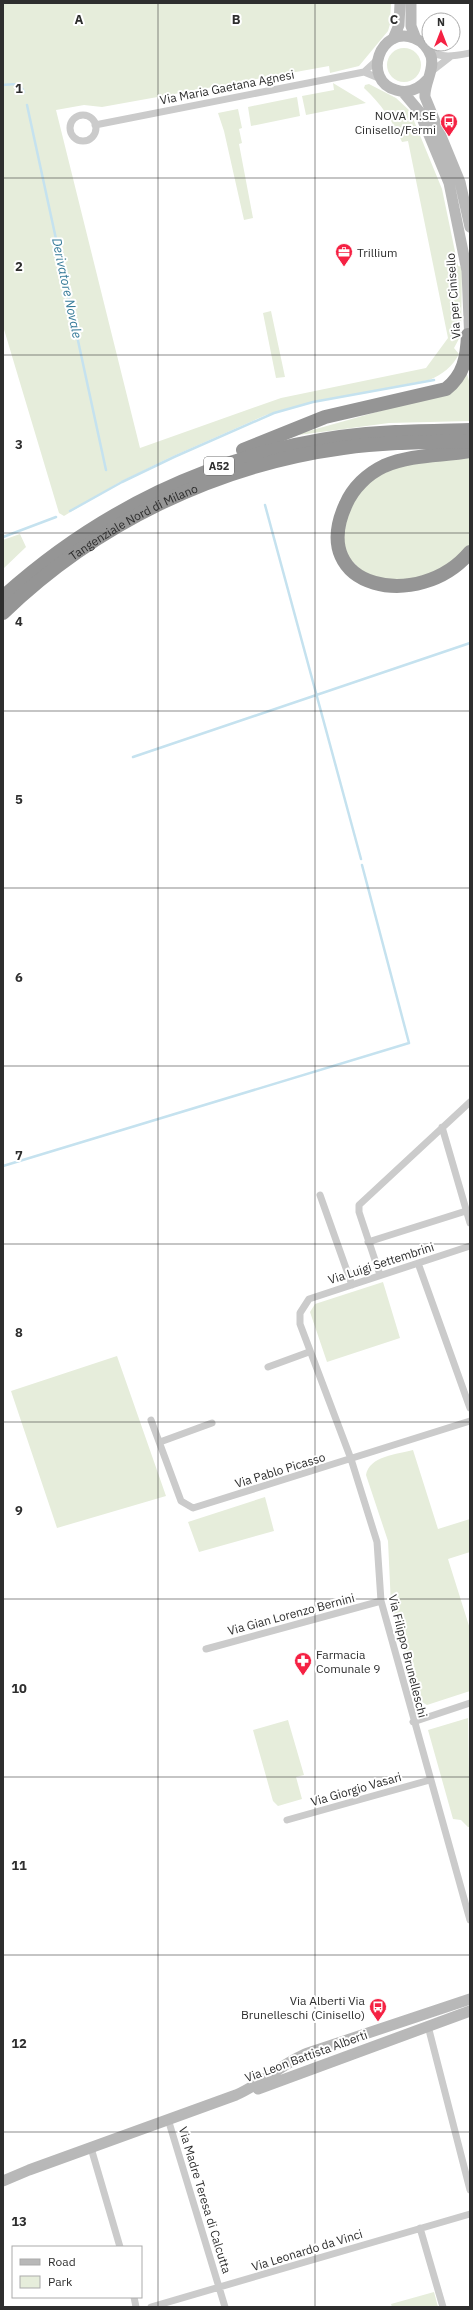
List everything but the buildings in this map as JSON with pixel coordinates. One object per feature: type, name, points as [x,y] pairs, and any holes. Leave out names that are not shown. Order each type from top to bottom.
[{"type":"highway","name":"A52","points":[[151,495],[167,480],[326,417],[416,398],[446,389],[453,383],[462,370],[468,350],[469,340]]},
{"type":"highway","name":"Tangenziale Nord di Milano","points":[[3,597],[73,541],[151,495],[235,461],[305,443],[377,433],[470,430]]},
{"type":"highway","name":"Tangenziale Nord di Milano","points":[[3,613],[49,573],[108,532],[155,506],[221,478],[290,458],[343,448],[396,443],[470,441]]},
{"type":"highway","points":[[470,451],[422,455],[396,462],[373,472],[359,484],[348,498],[338,522],[337,533],[341,555],[351,569],[365,580],[388,586],[412,586],[436,578],[458,565],[470,552]]},
{"type":"street","points":[[393,39],[398,29],[400,3]]},
{"type":"street","points":[[411,3],[412,26],[416,39]]},
{"type":"street","points":[[381,79],[377,71],[377,60],[382,47],[393,39],[404,36],[416,39],[421,44]]},
{"type":"street","points":[[429,52],[432,61],[424,88],[425,97],[457,172],[470,228]]},
{"type":"street","points":[[432,52],[438,55],[450,57]]},
{"type":"street","points":[[403,92],[416,89],[428,77],[434,67],[450,57],[470,53]]},
{"type":"street","points":[[377,60],[364,72],[381,79]]},
{"type":"street","name":"Via Maria Gaetana Agnesi","points":[[95,125],[364,72]]},
{"type":"street","name":"Via per Cinisello","points":[[381,79],[392,88],[403,92],[419,111],[449,183],[467,271],[469,340]]},
{"type":"street","points":[[380,1275],[368,1242],[359,1205],[470,1102]]},
{"type":"street","points":[[442,1127],[470,1224]]},
{"type":"street","points":[[320,1195],[352,1285]]},
{"type":"street","points":[[368,1242],[466,1211]]},
{"type":"street","name":"Via Luigi Settembrini","points":[[302,1307],[309,1299],[470,1246]]},
{"type":"street","points":[[418,1263],[470,1408]]},
{"type":"street","name":"Via Filippo Brunelleschi","points":[[302,1307],[300,1324],[309,1352],[351,1460],[377,1542],[381,1601],[413,1722],[470,1920]]},
{"type":"street","points":[[268,1367],[309,1352]]},
{"type":"street","name":"Via Pablo Picasso","points":[[151,1420],[181,1501],[193,1508],[351,1460],[470,1421]]},
{"type":"street","points":[[160,1442],[212,1423]]},
{"type":"street","name":"Via Gian Lorenzo Bernini","points":[[206,1649],[381,1601]]},
{"type":"street","points":[[413,1722],[470,1703]]},
{"type":"street","name":"Via Giorgio Vasari","points":[[287,1820],[430,1780]]},
{"type":"street","name":"Via Leon Battista Alberti","points":[[240,2094],[264,2081],[298,2058],[470,1999]]},
{"type":"street","points":[[448,2019],[470,2008]]},
{"type":"street","name":"Via Leon Battista Alberti","points":[[3,2181],[168,2119],[288,2079],[349,2054],[470,2011]]},
{"type":"street","points":[[428,2026],[470,2190]]},
{"type":"street","points":[[340,2043],[322,2053],[323,2058],[349,2054]]},
{"type":"street","name":"Via Madre Teresa di Calcutta","points":[[168,2119],[225,2307]]},
{"type":"street","points":[[92,2148],[120,2246]]},
{"type":"street","name":"Via Leon Battista Alberti","points":[[3,2176],[29,2170]]},
{"type":"street","name":"Via Leonardo da Vinci","points":[[151,2307],[470,2214]]},
{"type":"street","points":[[420,2228],[443,2307]]},
{"type":"green space","points":[[3,3],[391,3],[390,24],[388,31],[359,66],[330,73],[329,66],[102,107],[84,105],[56,110],[140,448],[281,398],[426,368],[448,338],[408,141],[402,142],[386,113],[364,88],[365,85],[369,84],[396,98],[410,111],[442,189],[458,266],[462,267],[461,335],[454,348],[459,354],[454,362],[443,373],[429,380],[312,402],[266,415],[171,457],[118,483],[64,516],[59,513],[3,326]]},
{"type":"green space","points":[[407,48],[416,53],[420,58],[420,72],[416,77],[411,81],[401,82],[397,81],[388,72],[387,62],[388,58],[397,49]]},
{"type":"green space","points":[[333,83],[366,103],[306,115],[302,96],[334,90]]},
{"type":"green space","points":[[297,97],[300,116],[251,126],[248,107]]},
{"type":"green space","points":[[238,109],[242,128],[239,129],[242,143],[239,144],[253,218],[244,220],[224,131],[218,113]]},
{"type":"green space","points":[[271,311],[285,377],[276,378],[263,313]]},
{"type":"green space","points":[[467,374],[470,384],[470,421],[389,423],[291,436],[423,399]]},
{"type":"green space","points":[[470,458],[470,547],[457,562],[417,581],[369,578],[344,553],[342,545],[349,507],[366,483],[401,464]]},
{"type":"green space","points":[[20,534],[26,547],[3,569],[3,540]]},
{"type":"green space","points":[[383,1282],[400,1338],[327,1362],[310,1312],[315,1304]]},
{"type":"green space","points":[[117,1356],[166,1496],[57,1528],[11,1391]]},
{"type":"green space","points":[[413,1450],[438,1529],[470,1519],[470,1552],[448,1559],[470,1629],[470,1691],[427,1705],[417,1699],[391,1605],[388,1541],[366,1475],[372,1464],[378,1460]]},
{"type":"green space","points":[[265,1497],[274,1531],[199,1552],[188,1522]]},
{"type":"green space","points":[[468,1718],[470,1827],[468,1827],[461,1820],[453,1819],[428,1730]]},
{"type":"green space","points":[[288,1720],[304,1775],[296,1777],[302,1799],[278,1806],[273,1801],[253,1730]]},
{"type":"green space","points":[[434,2292],[438,2307],[392,2307],[391,2304]]},
{"type":"waterway","name":"Derivatore Novale","points":[[3,85],[18,85],[24,92]]},
{"type":"waterway","name":"Derivatore Novale","points":[[27,105],[106,470]]},
{"type":"waterway","points":[[70,511],[122,482],[174,457],[274,413],[313,402],[434,380]]},
{"type":"waterway","points":[[265,505],[361,859]]},
{"type":"waterway","points":[[3,537],[56,517]]},
{"type":"waterway","points":[[133,757],[470,643]]},
{"type":"waterway","points":[[3,1166],[409,1043],[362,865]]},
{"type":"place","name":"NOVA M.SE Cinisello/Fermi","points":[[449,137]]},
{"type":"place","name":"Trillium","points":[[344,267]]},
{"type":"place","name":"Farmacia Comunale 9","points":[[303,1676]]},
{"type":"place","name":"Via Alberti Via Brunelleschi (Cinisello)","points":[[378,2022]]}]
